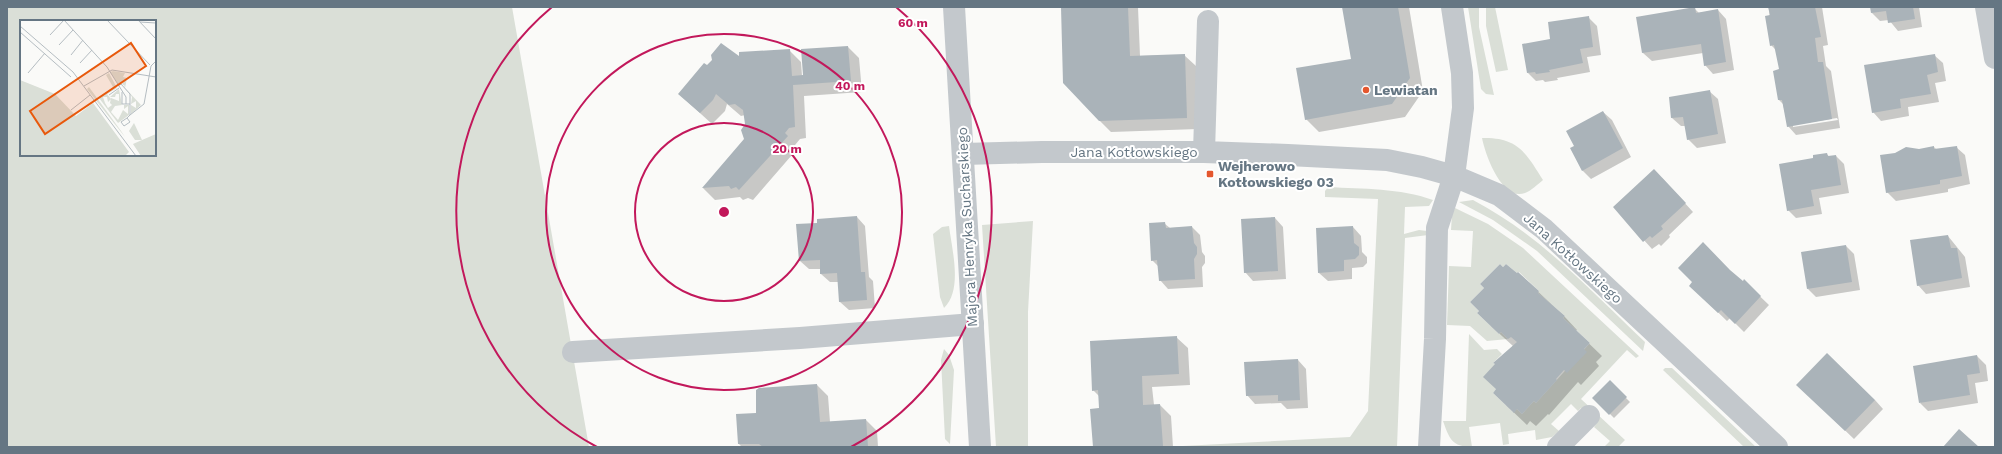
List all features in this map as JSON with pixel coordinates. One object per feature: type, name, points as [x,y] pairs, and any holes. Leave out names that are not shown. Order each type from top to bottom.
[{"type":"street","name":"Majora Henryka Sucharskiego","points":[[954,7],[980,447]]},
{"type":"street","points":[[1429,447],[1435,338],[1438,228],[1454,176],[1463,108],[1462,73],[1452,7]]},
{"type":"street","points":[[1986,7],[1995,58]]},
{"type":"street","points":[[1204,152],[1208,21]]},
{"type":"street","name":"Jana Kotłowskiego","points":[[963,154],[1042,152],[1204,152],[1369,158],[1422,167],[1454,176],[1499,195],[1544,229],[1777,447]]},
{"type":"street","points":[[573,352],[800,338],[973,324]]},
{"type":"street","points":[[1558,447],[1589,416]]},
{"type":"shaded area","points":[[7,7],[512,7],[589,447],[7,447]]},
{"type":"shaded area","points":[[1468,7],[1479,7],[1479,27],[1494,95],[1486,94],[1481,89]]},
{"type":"shaded area","points":[[1486,7],[1495,7],[1508,70],[1496,72],[1486,26]]},
{"type":"shaded area","points":[[1482,138],[1504,140],[1520,148],[1543,180],[1525,193],[1517,194],[1509,190],[1502,184],[1496,175],[1487,155]]},
{"type":"shaded area","points":[[1328,187],[1395,191],[1433,200],[1429,206],[1405,207],[1404,234],[1419,230],[1427,231],[1428,235],[1405,238],[1397,447],[1164,447],[1350,437],[1368,411],[1378,199],[1325,197],[1325,191]]},
{"type":"shaded area","points":[[1473,200],[1521,230],[1564,265],[1645,342],[1643,351],[1537,251],[1493,220],[1459,202]]},
{"type":"shaded area","points":[[1455,208],[1488,224],[1523,248],[1639,356],[1636,358],[1627,350],[1581,399],[1625,440],[1618,447],[1604,447],[1610,441],[1594,427],[1597,423],[1581,408],[1578,411],[1571,404],[1551,424],[1559,431],[1552,437],[1536,440],[1535,430],[1508,434],[1509,444],[1503,445],[1500,423],[1469,427],[1472,447],[1465,447],[1452,440],[1443,421],[1466,421],[1469,334],[1484,350],[1497,349],[1502,354],[1493,363],[1495,364],[1496,389],[1493,393],[1513,412],[1517,409],[1522,414],[1534,401],[1536,403],[1590,343],[1563,318],[1565,316],[1538,293],[1539,291],[1519,272],[1517,273],[1506,264],[1503,267],[1500,264],[1480,284],[1484,288],[1470,302],[1479,311],[1477,313],[1499,334],[1501,332],[1508,339],[1487,341],[1470,326],[1447,325],[1449,266],[1471,267],[1473,231],[1451,230],[1452,214]]},
{"type":"shaded area","points":[[1033,221],[1028,312],[1028,447],[996,447],[982,225]]},
{"type":"shaded area","points":[[949,226],[954,258],[955,280],[950,300],[944,308],[940,297],[933,234],[942,227]]},
{"type":"shaded area","points":[[944,349],[949,355],[954,370],[950,444],[945,439],[941,360]]},
{"type":"shaded area","points":[[1665,368],[1672,368],[1756,447],[1744,447],[1663,370]]},
{"type":"building","points":[[1061,7],[1128,7],[1130,56],[1185,54],[1187,118],[1099,121],[1063,83]]},
{"type":"building","points":[[1342,7],[1398,7],[1410,78],[1392,104],[1305,120],[1296,68],[1351,59]]},
{"type":"building","points":[[1695,7],[1696,13],[1718,9],[1726,62],[1704,66],[1701,44],[1642,53],[1636,17]]},
{"type":"building","points":[[1768,7],[1815,7],[1821,37],[1815,38],[1818,62],[1823,62],[1832,119],[1787,127],[1782,100],[1778,100],[1773,71],[1779,69],[1774,45],[1770,46],[1765,16],[1770,15]]},
{"type":"building","points":[[1870,7],[1913,7],[1915,19],[1888,23],[1886,11],[1871,13]]},
{"type":"building","points":[[1589,16],[1593,47],[1580,49],[1583,63],[1549,70],[1550,72],[1536,74],[1535,72],[1527,73],[1522,44],[1550,39],[1548,22]]},
{"type":"building","points":[[721,43],[739,56],[739,52],[790,49],[792,76],[803,75],[801,49],[848,46],[851,81],[793,85],[795,127],[789,128],[785,133],[788,136],[739,190],[736,187],[731,189],[729,186],[702,188],[744,139],[741,130],[745,124],[743,110],[735,104],[729,105],[716,94],[713,100],[700,113],[678,94],[704,63],[707,65],[712,60],[711,55]]},
{"type":"building","points":[[1935,54],[1938,72],[1927,75],[1931,94],[1900,99],[1901,108],[1872,113],[1864,65]]},
{"type":"building","points":[[1710,90],[1718,134],[1687,140],[1683,117],[1671,118],[1669,97]]},
{"type":"building","points":[[1603,111],[1623,148],[1582,171],[1570,148],[1574,146],[1566,131]]},
{"type":"building","points":[[1934,146],[1934,149],[1957,146],[1962,176],[1940,180],[1940,184],[1886,193],[1880,155],[1895,153],[1906,147],[1919,149]]},
{"type":"building","points":[[1827,153],[1828,156],[1836,155],[1841,185],[1811,190],[1814,206],[1787,211],[1779,164],[1813,158],[1813,155]]},
{"type":"building","points":[[1654,169],[1686,203],[1661,226],[1663,229],[1652,238],[1650,236],[1643,242],[1613,207]]},
{"type":"building","points":[[857,216],[861,272],[865,272],[867,300],[839,302],[837,273],[820,274],[820,260],[799,261],[796,224],[817,223],[817,219]]},
{"type":"building","points":[[1275,217],[1278,271],[1244,273],[1241,219]]},
{"type":"building","points":[[1165,222],[1166,228],[1192,226],[1194,243],[1197,247],[1197,254],[1194,259],[1195,279],[1159,281],[1157,260],[1151,261],[1149,223]]},
{"type":"building","points":[[1353,226],[1354,243],[1359,247],[1359,255],[1355,259],[1344,260],[1344,271],[1318,273],[1316,228]]},
{"type":"building","points":[[1948,235],[1951,248],[1957,248],[1962,278],[1917,286],[1910,240]]},
{"type":"building","points":[[1703,242],[1730,270],[1743,281],[1744,279],[1761,296],[1735,324],[1721,310],[1718,313],[1689,286],[1692,282],[1678,268]]},
{"type":"building","points":[[1846,245],[1852,282],[1807,289],[1801,252]]},
{"type":"building","points":[[1500,264],[1503,267],[1506,264],[1517,273],[1518,272],[1539,291],[1538,293],[1565,316],[1563,318],[1590,343],[1584,349],[1587,352],[1567,373],[1564,370],[1536,403],[1534,401],[1522,414],[1517,409],[1514,413],[1493,393],[1496,389],[1483,377],[1495,364],[1493,363],[1517,342],[1511,337],[1508,339],[1501,332],[1499,334],[1477,313],[1479,311],[1470,302],[1484,288],[1480,284]]},
{"type":"building","points":[[1177,336],[1179,374],[1142,376],[1143,405],[1160,404],[1163,446],[1093,447],[1090,409],[1099,408],[1098,390],[1092,391],[1090,341]]},
{"type":"building","points":[[1827,353],[1875,400],[1845,431],[1796,385]]},
{"type":"building","points":[[1977,355],[1980,373],[1967,375],[1970,395],[1919,403],[1913,366]]},
{"type":"building","points":[[1298,359],[1300,400],[1278,401],[1278,395],[1246,396],[1244,362]]},
{"type":"building","points":[[1610,380],[1627,397],[1609,415],[1592,398]]},
{"type":"building","points":[[817,384],[820,422],[866,419],[868,447],[763,447],[759,444],[738,444],[736,414],[756,413],[756,390],[759,388]]},
{"type":"building","points":[[1959,429],[1979,447],[1943,447]]},
{"type":"place","name":"Lewiatan","points":[[1366,90]]},
{"type":"place","name":"Wejherowo Kotłowskiego 03","points":[[1210,174]]}]
